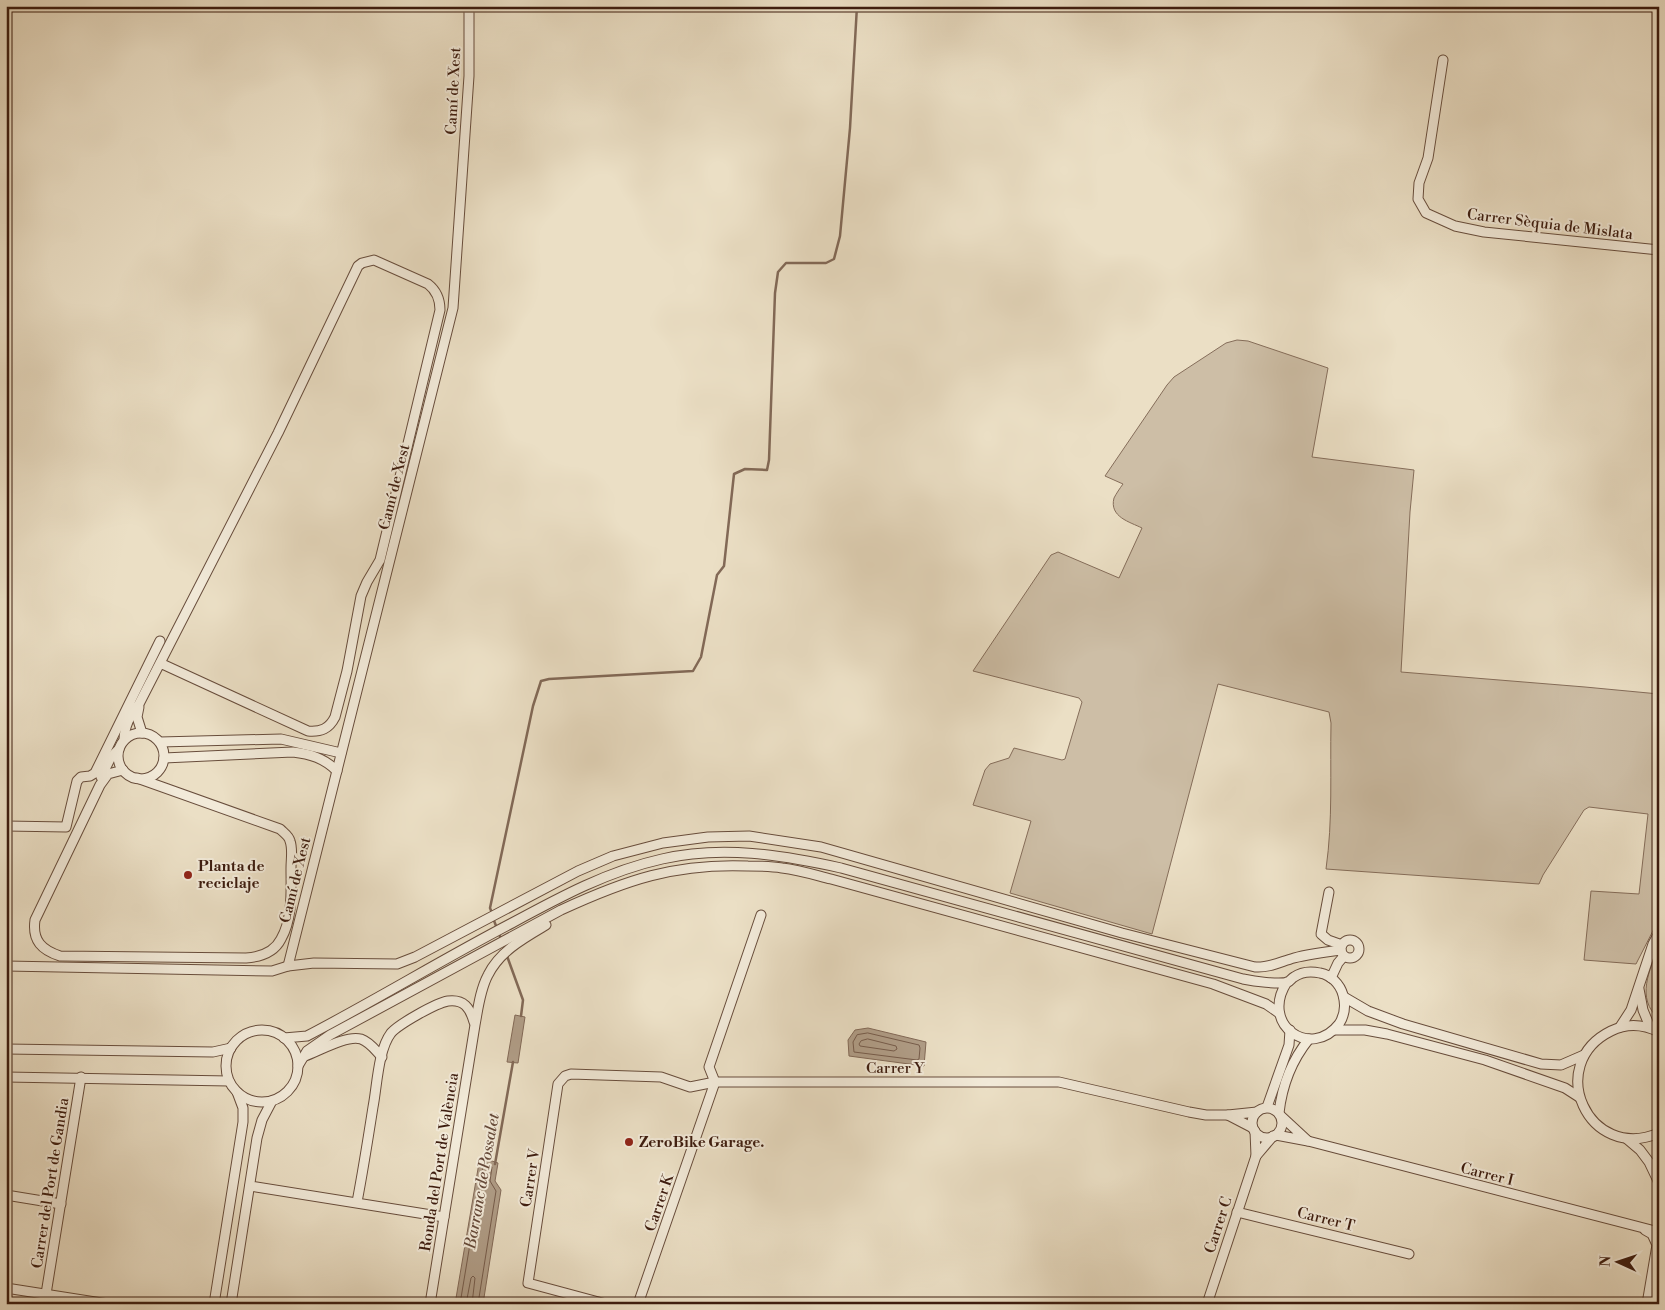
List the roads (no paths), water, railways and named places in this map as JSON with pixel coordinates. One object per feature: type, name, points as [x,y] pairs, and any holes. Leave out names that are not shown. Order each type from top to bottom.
[{"type":"street","name":"Camí de Xest","points":[[288,966],[453,308],[469,76],[469,6]]},
{"type":"street","name":"Carrer Sèquia de Mislata","points":[[1443,60],[1428,158],[1419,183],[1418,199],[1426,213],[1455,226],[1474,230],[1659,250]]},
{"type":"street","points":[[123,770],[108,774],[100,785],[35,920],[35,935],[41,946],[49,952],[60,956],[246,958],[260,957],[272,951],[281,940],[291,902],[292,850],[287,835],[280,829],[127,774],[119,762],[124,730],[278,432],[358,266],[362,262],[374,260],[428,284],[438,295],[440,310],[380,560],[361,596],[347,671],[336,718],[332,724],[326,729],[317,732],[308,731],[160,662]]},
{"type":"street","points":[[6,826],[66,827],[78,781],[81,777],[90,776],[95,773],[160,641]]},
{"type":"street","points":[[139,704],[137,717],[142,733]]},
{"type":"street","points":[[100,785],[104,770],[121,744],[131,735],[142,733],[152,735],[160,742],[164,758],[160,768],[153,775],[148,778],[137,778]]},
{"type":"street","points":[[160,742],[281,739],[341,753]]},
{"type":"street","points":[[164,758],[292,752],[321,758],[337,771]]},
{"type":"street","points":[[160,768],[161,782],[165,787]]},
{"type":"street","points":[[6,966],[272,970],[288,966],[323,963],[397,964],[415,957],[578,871],[613,856],[663,843],[708,837],[749,836],[821,847],[1122,933],[1255,967],[1266,968],[1302,956],[1343,950]]},
{"type":"street","points":[[284,1038],[307,1036],[461,950],[584,885],[627,868],[662,858],[719,852],[757,853],[792,857],[841,868],[1243,979],[1263,982],[1287,982]]},
{"type":"street","name":"Ronda del Port de València","points":[[430,1304],[475,1025],[488,975],[500,958],[516,943],[556,918],[617,891],[645,882],[678,875],[741,866]]},
{"type":"street","points":[[298,1066],[307,1051],[330,1035],[561,910],[599,892],[651,874],[692,867],[781,867],[1214,984],[1266,1004],[1279,1013]]},
{"type":"street","points":[[1329,892],[1321,934],[1343,950]]},
{"type":"street","points":[[714,1082],[709,1067],[760,915]]},
{"type":"street","points":[[1620,1027],[1631,1010],[1650,952],[1659,933]]},
{"type":"street","points":[[1331,978],[1343,950]]},
{"type":"street","points":[[1308,972],[1321,973],[1339,985],[1344,997],[1345,1008],[1342,1019],[1334,1030],[1321,1038],[1309,1039],[1296,1035],[1284,1024],[1278,1006],[1281,992],[1287,982],[1296,975],[1308,972]]},
{"type":"street","points":[[1639,988],[1643,1010],[1654,1030]]},
{"type":"street","points":[[1344,997],[1368,1011],[1402,1024],[1541,1064],[1561,1065],[1584,1055]]},
{"type":"street","points":[[357,1202],[382,1057],[391,1034],[400,1025],[439,1003],[449,1001],[457,1001],[465,1005],[470,1010],[475,1025]]},
{"type":"street","points":[[1654,1030],[1635,1025],[1620,1027],[1599,1037],[1584,1055],[1578,1075],[1579,1097],[1589,1117],[1606,1132],[1626,1139],[1640,1150],[1649,1162],[1659,1183]]},
{"type":"street","points":[[255,1030],[268,1030],[278,1033],[284,1038],[293,1047],[298,1066],[297,1075],[289,1091],[272,1101],[257,1102],[242,1097],[229,1081],[226,1066],[228,1052],[237,1039],[255,1030]]},
{"type":"street","points":[[1267,1108],[1289,1045],[1290,1030]]},
{"type":"street","points":[[1334,1030],[1365,1030],[1387,1034],[1476,1058],[1564,1088],[1579,1097]]},
{"type":"street","points":[[304,1057],[354,1038],[369,1044],[382,1057]]},
{"type":"street","points":[[1280,1115],[1272,1108],[1257,1112],[1252,1123],[1254,1130],[1265,1137],[1275,1136],[1282,1125],[1280,1115],[1283,1091],[1298,1052],[1309,1039]]},
{"type":"street","points":[[6,1049],[213,1052],[231,1048]]},
{"type":"street","name":"Carrer Y","points":[[561,1078],[572,1074],[662,1077],[690,1087],[714,1082],[1059,1082],[1206,1115],[1257,1112]]},
{"type":"street","points":[[6,1077],[229,1081]]},
{"type":"street","name":"Carrer del Port de Gandia","points":[[46,1294],[81,1077]]},
{"type":"street","name":"Carrer V","points":[[561,1078],[558,1084],[528,1283],[606,1304]]},
{"type":"street","name":"Carrer K","points":[[638,1304],[714,1082]]},
{"type":"street","points":[[214,1304],[243,1122],[243,1108],[237,1092]]},
{"type":"street","points":[[231,1304],[257,1138],[262,1120],[272,1101]]},
{"type":"street","name":"Carrer Y","points":[[1228,1115],[1254,1130]]},
{"type":"street","name":"Carrer I","points":[[1280,1115],[1308,1141]]},
{"type":"street","name":"Carrer C","points":[[1207,1304],[1256,1156],[1254,1130]]},
{"type":"street","points":[[1626,1139],[1647,1138],[1659,1133]]},
{"type":"street","name":"Carrer I","points":[[1275,1136],[1308,1141],[1659,1232]]},
{"type":"street","name":"Carrer C","points":[[1256,1156],[1275,1136]]},
{"type":"street","points":[[250,1186],[444,1217]]},
{"type":"street","points":[[6,1195],[61,1204]]},
{"type":"street","name":"Carrer T","points":[[1237,1212],[1409,1254]]},
{"type":"street","points":[[1643,1228],[1652,1234],[1657,1245],[1647,1304]]},
{"type":"street","points":[[6,1288],[108,1304]]},
{"type":"street","points":[[1657,1304],[1659,1296]]},
{"type":"water","points":[[515,1015],[525,1017],[518,1063],[507,1062]]},
{"type":"water","points":[[868,1028],[926,1042],[924,1066],[849,1056],[848,1040],[855,1030]]},
{"type":"water","points":[[480,1157],[498,1163],[495,1181],[501,1190],[483,1304],[455,1304]]},
{"type":"waterway","points":[[492,913],[490,908],[533,706],[541,681],[693,671],[701,657],[717,575],[724,566],[734,474],[745,469],[767,470],[769,460],[775,293],[778,272],[786,263],[826,263],[834,259],[840,236],[850,128],[857,6]]},
{"type":"waterway","points":[[493,918],[501,939]]},
{"type":"waterway","points":[[507,956],[523,1000],[521,1016]]},
{"type":"waterway","name":"Barranc de Possalet","points":[[495,1164],[513,1062]]},
{"type":"place","name":"Planta de reciclaje","points":[[188,875]]},
{"type":"place","name":"ZeroBike Garage.","points":[[629,1142]]}]
